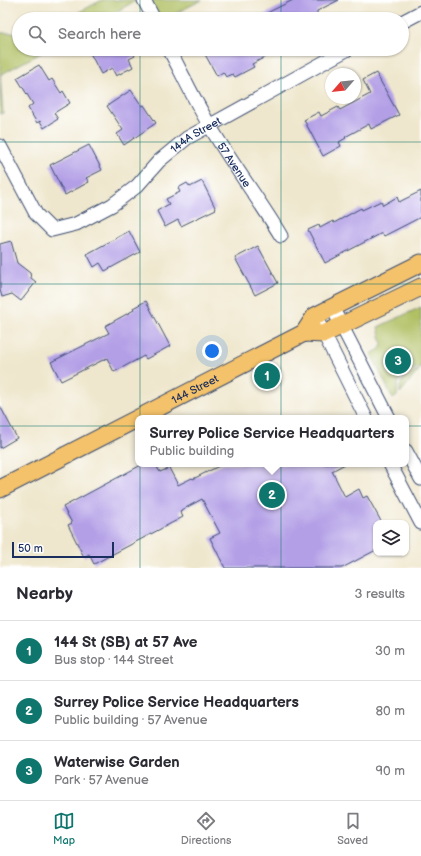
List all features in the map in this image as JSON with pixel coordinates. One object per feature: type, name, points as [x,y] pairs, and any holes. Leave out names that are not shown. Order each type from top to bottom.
[{"type":"main road","name":"144 Street","points":[[144,415],[304,333],[315,316],[421,263]]},
{"type":"main road","points":[[304,333],[324,334],[421,287]]},
{"type":"main road","name":"144 Street","points":[[0,489],[135,420]]},
{"type":"street","points":[[144,0],[150,12]]},
{"type":"street","points":[[409,18],[421,12]]},
{"type":"street","name":"57 Avenue","points":[[173,56],[209,125],[281,236]]},
{"type":"street","name":"144A Street","points":[[0,146],[36,214],[52,230],[76,224],[112,205],[137,186],[159,161],[187,138],[335,56]]},
{"type":"street","points":[[332,307],[387,415]]},
{"type":"street","points":[[315,316],[364,415]]},
{"type":"street","points":[[409,457],[421,480]]},
{"type":"street","points":[[392,467],[421,523]]},
{"type":"green space","points":[[102,0],[137,0],[116,12],[79,12]]},
{"type":"green space","points":[[146,0],[202,0],[178,12],[152,12]]},
{"type":"green space","points":[[0,33],[12,33],[12,56],[35,56],[0,75]]},
{"type":"green space","points":[[0,75],[3,113],[0,114]]},
{"type":"green space","points":[[421,307],[421,367],[409,371],[402,376],[398,384],[397,396],[393,399],[371,354],[380,349],[382,344],[378,327]]},
{"type":"green space","points":[[419,370],[400,393],[401,384],[404,378],[410,373]]},
{"type":"building","points":[[293,0],[339,0],[317,12],[269,12]]},
{"type":"building","points":[[92,56],[135,56],[129,59],[133,67],[116,76],[112,68],[101,74]]},
{"type":"building","points":[[206,56],[267,56],[252,64],[254,67],[235,77],[233,74],[226,77],[223,72],[217,76]]},
{"type":"building","points":[[39,65],[49,81],[52,79],[61,93],[63,91],[70,103],[54,113],[58,119],[44,128],[40,121],[37,123],[28,108],[33,104],[17,78]]},
{"type":"building","points":[[376,73],[399,115],[371,129],[369,124],[345,137],[346,138],[339,142],[341,146],[323,156],[304,120],[319,112],[321,116],[338,107],[340,110],[351,104],[361,104],[361,99],[370,94],[363,80]]},
{"type":"building","points":[[131,90],[142,106],[144,105],[156,123],[124,145],[117,134],[123,130],[107,106]]},
{"type":"building","points":[[89,145],[102,170],[86,178],[89,182],[65,195],[50,165]]},
{"type":"building","points":[[202,181],[216,209],[181,226],[178,220],[165,227],[157,211],[169,204],[166,199],[180,192],[178,188],[187,183],[190,187]]},
{"type":"building","points":[[421,191],[421,217],[384,236],[382,233],[325,263],[308,230],[319,225],[320,228],[333,221],[334,223],[361,208],[362,210],[381,201],[383,205],[397,197],[399,202]]},
{"type":"building","points":[[129,231],[140,252],[105,271],[100,263],[94,267],[87,254]]},
{"type":"building","points":[[11,241],[17,263],[30,273],[31,278],[36,282],[21,301],[12,294],[2,297],[0,290],[0,244]]},
{"type":"building","points":[[258,246],[278,283],[255,295],[235,258]]},
{"type":"building","points":[[146,301],[170,346],[146,359],[144,356],[114,372],[107,358],[61,381],[51,362],[109,333],[105,326],[134,310],[133,308]]},
{"type":"building","points":[[0,406],[17,438],[0,448]]},
{"type":"building","points":[[137,467],[157,467],[160,472],[169,468],[178,485],[217,467],[339,467],[332,471],[345,497],[359,489],[363,498],[367,496],[380,520],[373,520],[373,552],[342,568],[225,568],[210,538],[220,533],[202,499],[180,511],[183,517],[94,564],[89,554],[84,557],[68,525],[72,523],[63,507]]},
{"type":"place","name":"Waterwise Garden","points":[[398,361]]},
{"type":"place","name":"144 St (SB) at 57 Ave","points":[[267,376]]},
{"type":"place","name":"Surrey Police Service Headquarters","points":[[272,495]]}]
